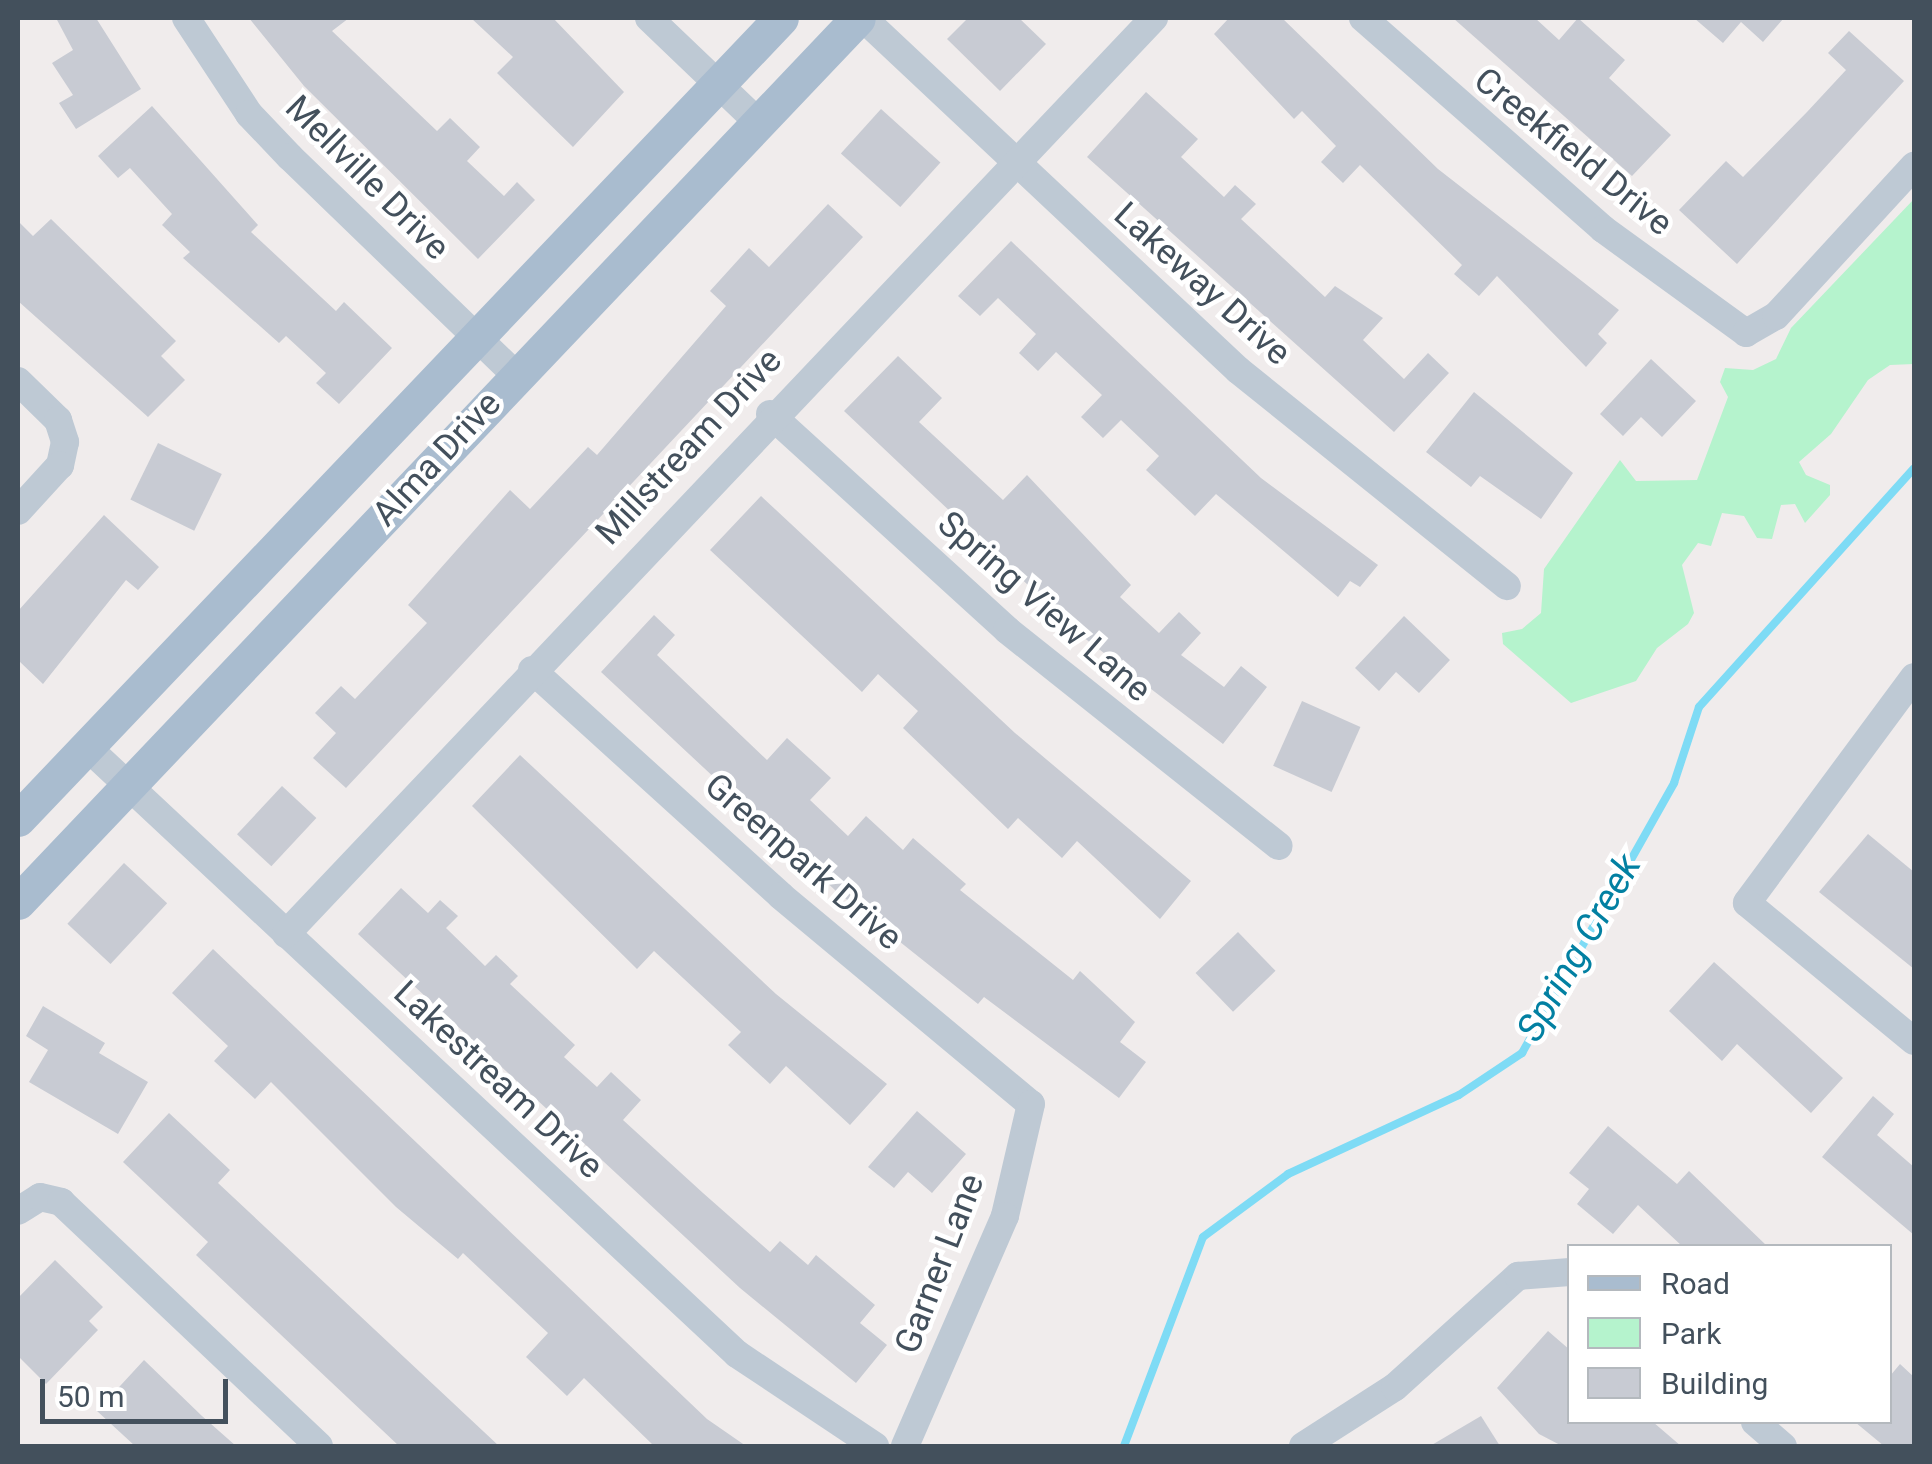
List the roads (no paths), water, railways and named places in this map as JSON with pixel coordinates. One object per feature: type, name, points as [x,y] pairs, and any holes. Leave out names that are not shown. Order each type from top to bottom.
[{"type":"main road","name":"Alma Drive","points":[[18,820],[781,18]]},
{"type":"main road","name":"Alma Drive","points":[[18,902],[516,375],[861,18]]},
{"type":"street","name":"Mellville Drive","points":[[186,18],[250,114],[516,375]]},
{"type":"street","points":[[649,18],[759,122]]},
{"type":"street","name":"Lakeway Drive","points":[[861,18],[1238,370],[1507,586]]},
{"type":"street","name":"Millstream Drive","points":[[286,934],[770,414],[1154,18]]},
{"type":"street","name":"Creekfield Drive","points":[[1363,18],[1588,217],[1746,333],[1776,316],[1914,166]]},
{"type":"street","points":[[18,381],[58,420],[66,442],[60,465],[18,511]]},
{"type":"street","name":"Spring View Lane","points":[[770,414],[1006,630],[1279,846]]},
{"type":"street","name":"Greenpark Drive","points":[[532,670],[781,896],[1030,1104]]},
{"type":"street","points":[[1914,677],[1747,903],[1914,1041]]},
{"type":"street","name":"Lakestream Drive","points":[[87,747],[737,1354],[875,1446]]},
{"type":"street","name":"Garner Lane","points":[[905,1446],[1005,1216],[1030,1104]]},
{"type":"street","points":[[18,1211],[40,1197],[61,1202],[319,1446]]},
{"type":"street","points":[[1303,1446],[1395,1387],[1498,1290],[1555,1272]]},
{"type":"street","points":[[1756,1424],[1783,1446]]},
{"type":"waterway","name":"Spring Creek","points":[[1124,1446],[1203,1237],[1288,1174],[1459,1095],[1522,1053],[1674,783],[1699,707],[1914,468]]}]
